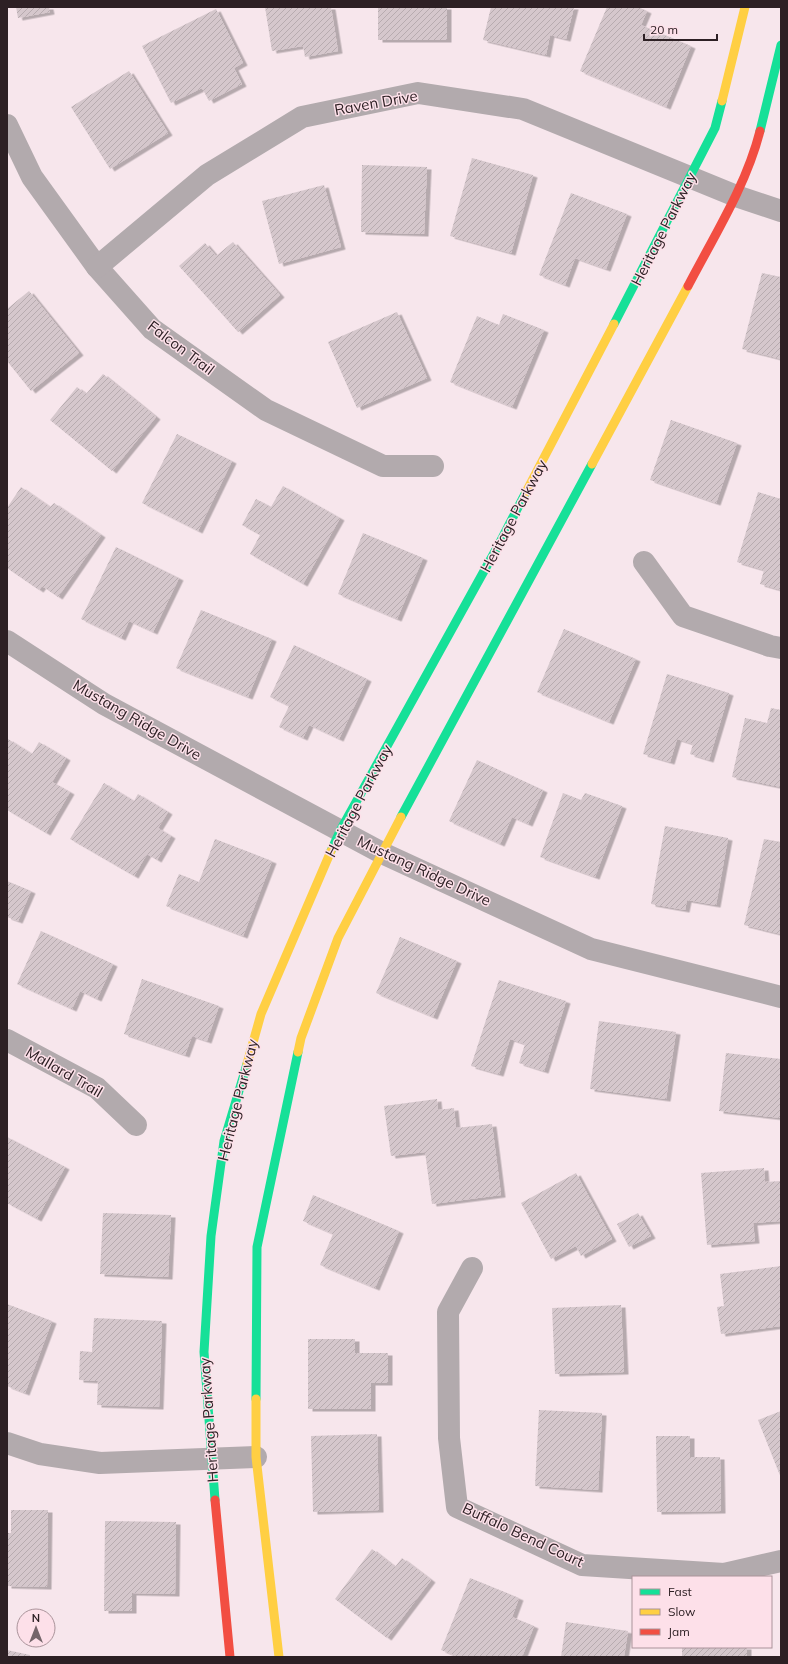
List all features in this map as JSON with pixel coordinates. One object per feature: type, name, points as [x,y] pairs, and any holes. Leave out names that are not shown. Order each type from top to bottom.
[{"type":"main road","name":"Heritage Parkway","points":[[230,1657],[211,1459],[204,1352],[211,1236],[224,1141],[261,1014],[340,831],[499,544],[691,177],[715,128],[745,7]]},
{"type":"main road","points":[[279,1657],[256,1457],[257,1247],[301,1038],[338,938],[382,853],[736,196],[756,147],[781,45]]},
{"type":"street","name":"Raven Drive","points":[[97,267],[207,175],[302,117],[418,93],[523,110],[736,196],[781,212]]},
{"type":"street","name":"Falcon Trail","points":[[7,125],[32,177],[97,267],[152,329],[266,410],[383,466],[433,466]]},
{"type":"street","points":[[644,562],[683,616],[770,646],[781,648]]},
{"type":"street","name":"Mustang Ridge Drive","points":[[7,641],[104,704],[382,853],[591,949],[781,997]]},
{"type":"street","name":"Mallard Trail","points":[[7,1040],[98,1088],[136,1125]]},
{"type":"street","name":"Buffalo Bend Court","points":[[472,1268],[448,1312],[450,1438],[457,1507],[582,1565],[724,1574],[781,1561]]},
{"type":"street","points":[[7,1444],[40,1454],[100,1463],[256,1457]]},
{"type":"building","points":[[16,7],[49,7],[50,12],[18,18]]},
{"type":"building","points":[[265,7],[331,7],[338,51],[305,57],[303,46],[272,51]]},
{"type":"building","points":[[378,7],[447,7],[447,40],[378,40]]},
{"type":"building","points":[[491,7],[574,7],[566,39],[550,35],[546,55],[483,40]]},
{"type":"building","points":[[607,7],[638,7],[647,11],[641,25],[691,46],[666,107],[580,71]]},
{"type":"building","points":[[216,9],[243,63],[234,68],[242,84],[209,101],[202,88],[171,103],[142,46]]},
{"type":"building","points":[[129,71],[168,133],[110,169],[71,107]]},
{"type":"building","points":[[472,158],[533,175],[511,253],[450,236]]},
{"type":"building","points":[[362,165],[427,167],[424,234],[361,232]]},
{"type":"building","points":[[324,185],[341,247],[279,264],[262,201]]},
{"type":"building","points":[[571,193],[627,214],[606,269],[575,258],[565,285],[539,275]]},
{"type":"building","points":[[233,242],[280,295],[238,332],[179,266],[205,243],[216,256]]},
{"type":"building","points":[[762,273],[781,277],[781,359],[742,349]]},
{"type":"building","points":[[29,291],[79,353],[31,391],[7,361],[7,309]]},
{"type":"building","points":[[397,312],[427,378],[357,408],[328,342]]},
{"type":"building","points":[[503,314],[544,330],[512,407],[450,382],[477,316],[499,325]]},
{"type":"building","points":[[103,374],[156,417],[112,471],[50,420],[77,387],[86,394]]},
{"type":"building","points":[[671,420],[737,443],[716,503],[650,480]]},
{"type":"building","points":[[177,434],[232,461],[198,531],[142,503]]},
{"type":"building","points":[[283,486],[340,518],[303,584],[250,554],[260,535],[242,525],[256,499],[271,507]]},
{"type":"building","points":[[21,487],[50,507],[54,503],[101,535],[58,597],[42,586],[39,590],[7,568],[7,508]]},
{"type":"building","points":[[758,492],[781,499],[781,590],[760,584],[764,570],[737,562]]},
{"type":"building","points":[[363,533],[423,558],[397,619],[338,594]]},
{"type":"building","points":[[116,547],[179,578],[153,632],[129,621],[121,638],[81,619]]},
{"type":"building","points":[[201,610],[272,639],[248,697],[176,668]]},
{"type":"building","points":[[564,629],[636,659],[609,722],[537,692]]},
{"type":"building","points":[[294,645],[367,679],[339,739],[309,725],[303,738],[279,727],[289,706],[270,697]]},
{"type":"building","points":[[667,674],[729,693],[709,760],[690,754],[693,744],[677,739],[670,762],[643,754]]},
{"type":"building","points":[[771,708],[781,710],[781,787],[732,777],[745,718],[767,723]]},
{"type":"building","points":[[8,739],[32,754],[39,742],[66,758],[52,782],[70,792],[46,833],[7,810]]},
{"type":"building","points":[[477,760],[543,790],[528,824],[512,817],[500,844],[449,821]]},
{"type":"building","points":[[104,783],[134,801],[138,794],[168,812],[158,828],[171,836],[157,860],[147,854],[134,876],[70,839]]},
{"type":"building","points":[[563,793],[581,800],[585,793],[622,806],[595,877],[540,857]]},
{"type":"building","points":[[665,826],[728,838],[716,905],[687,900],[685,910],[651,904]]},
{"type":"building","points":[[215,839],[272,861],[243,936],[166,906],[179,874],[199,882]]},
{"type":"building","points":[[764,839],[781,842],[781,934],[744,925]]},
{"type":"building","points":[[7,881],[31,891],[18,921],[7,917]]},
{"type":"building","points":[[41,931],[113,964],[97,999],[80,991],[72,1009],[17,984]]},
{"type":"building","points":[[400,937],[457,961],[433,1017],[376,993]]},
{"type":"building","points":[[142,979],[219,1006],[207,1041],[192,1036],[185,1055],[124,1034]]},
{"type":"building","points":[[499,980],[566,1001],[544,1071],[519,1063],[525,1044],[510,1039],[499,1074],[471,1066]]},
{"type":"building","points":[[599,1021],[676,1032],[666,1099],[590,1089]]},
{"type":"building","points":[[726,1053],[781,1059],[781,1118],[719,1111]]},
{"type":"building","points":[[437,1099],[438,1110],[454,1108],[456,1128],[492,1124],[501,1195],[432,1204],[425,1152],[391,1156],[384,1106]]},
{"type":"building","points":[[7,1137],[65,1167],[37,1219],[7,1203]]},
{"type":"building","points":[[764,1168],[765,1182],[781,1181],[781,1221],[753,1223],[755,1241],[707,1245],[701,1173]]},
{"type":"building","points":[[576,1173],[612,1239],[581,1256],[576,1246],[551,1259],[521,1203]]},
{"type":"building","points":[[313,1195],[399,1231],[375,1288],[320,1265],[333,1234],[303,1221]]},
{"type":"building","points":[[103,1213],[171,1215],[168,1277],[100,1274]]},
{"type":"building","points":[[638,1213],[651,1236],[629,1247],[617,1224]]},
{"type":"building","points":[[781,1266],[781,1326],[721,1334],[717,1307],[724,1306],[720,1274]]},
{"type":"building","points":[[7,1304],[52,1321],[25,1393],[7,1386]]},
{"type":"building","points":[[621,1305],[624,1372],[555,1374],[552,1308]]},
{"type":"building","points":[[94,1318],[162,1321],[159,1407],[97,1405],[98,1381],[79,1380],[80,1351],[92,1352]]},
{"type":"building","points":[[308,1339],[355,1339],[355,1353],[388,1353],[388,1383],[371,1383],[371,1409],[308,1409]]},
{"type":"building","points":[[539,1410],[602,1413],[598,1490],[535,1486]]},
{"type":"building","points":[[781,1411],[781,1478],[758,1420]]},
{"type":"building","points":[[377,1434],[379,1510],[313,1512],[311,1436]]},
{"type":"building","points":[[656,1436],[690,1436],[690,1457],[720,1457],[721,1511],[657,1512]]},
{"type":"building","points":[[11,1510],[48,1510],[47,1587],[7,1586],[7,1533],[11,1533]]},
{"type":"building","points":[[105,1521],[176,1522],[175,1594],[132,1593],[132,1611],[104,1611]]},
{"type":"building","points":[[372,1549],[395,1567],[402,1558],[431,1580],[387,1638],[335,1599]]},
{"type":"building","points":[[470,1578],[519,1598],[512,1617],[534,1626],[522,1657],[459,1657],[441,1650]]},
{"type":"building","points":[[566,1622],[628,1631],[624,1657],[561,1657]]},
{"type":"building","points":[[682,1648],[747,1648],[747,1657],[682,1657]]},
{"type":"building","points":[[7,1650],[30,1655],[30,1657],[7,1657]]},
{"type":"traffic: fast","points":[[760,131],[781,45]]},
{"type":"traffic: fast","points":[[614,324],[715,128],[722,101]]},
{"type":"traffic: fast","points":[[401,817],[592,464]]},
{"type":"traffic: fast","points":[[331,851],[340,831],[499,544],[526,492]]},
{"type":"traffic: fast","points":[[256,1399],[257,1247],[298,1052]]},
{"type":"traffic: fast","points":[[215,1500],[204,1352],[211,1236],[224,1141],[247,1064]]},
{"type":"traffic: slow","points":[[722,101],[745,7]]},
{"type":"traffic: slow","points":[[592,464],[688,286]]},
{"type":"traffic: slow","points":[[526,492],[614,324]]},
{"type":"traffic: slow","points":[[298,1052],[301,1038],[338,938],[401,817]]},
{"type":"traffic: slow","points":[[247,1064],[261,1014],[331,851]]},
{"type":"traffic: slow","points":[[256,1399],[256,1457],[279,1657]]},
{"type":"traffic: jam","points":[[688,286],[738,191],[754,151],[760,131]]},
{"type":"traffic: jam","points":[[215,1500],[230,1657]]}]
